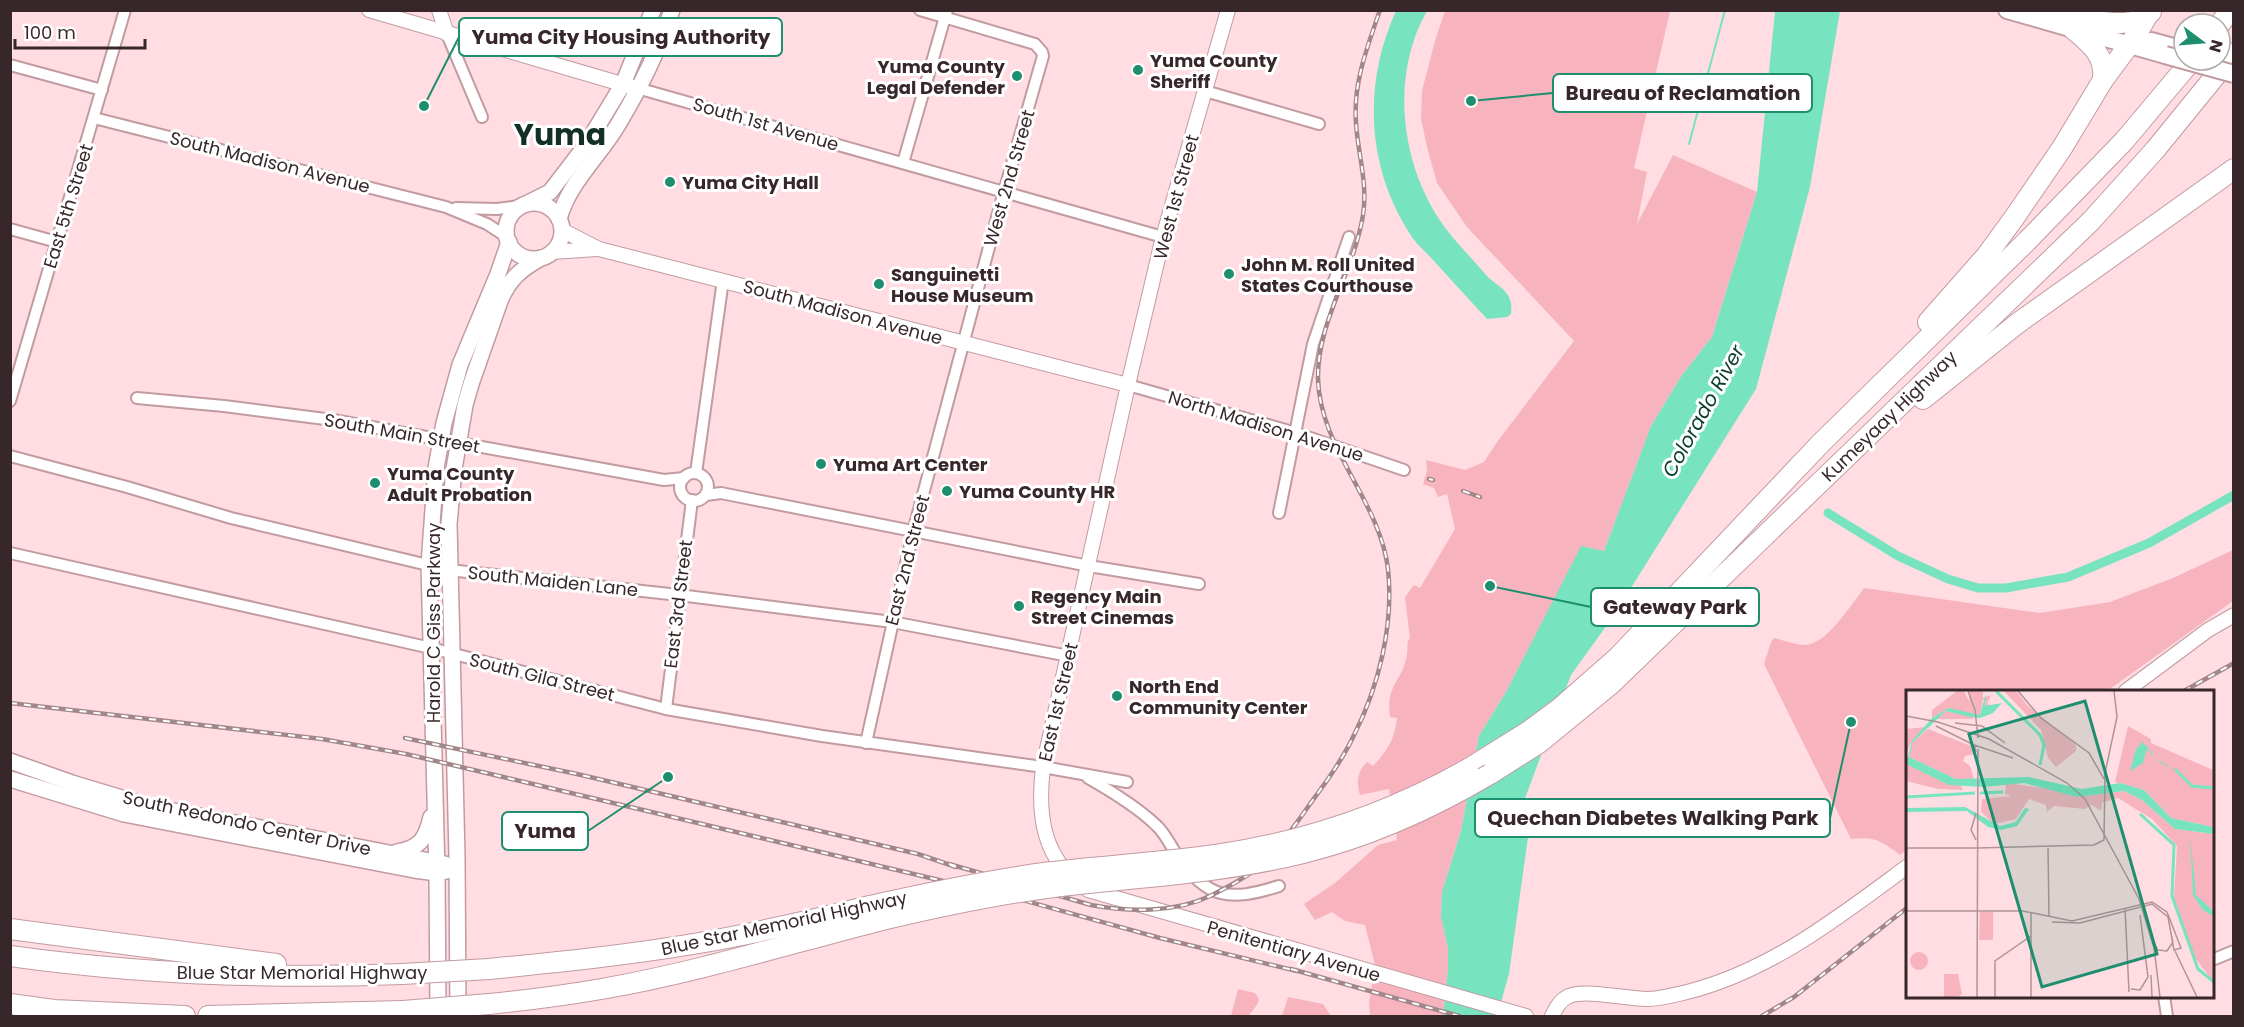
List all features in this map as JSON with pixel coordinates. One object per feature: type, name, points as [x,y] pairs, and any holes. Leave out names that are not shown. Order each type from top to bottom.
[{"type":"highway","points":[[2076,24],[2129,22],[2150,13]]},
{"type":"highway","points":[[1821,443],[1987,255],[2045,174],[2103,80],[2150,13]]},
{"type":"highway","points":[[2076,24],[2100,57],[2104,70],[2103,80]]},
{"type":"highway","name":"Kumeyaay Highway","points":[[1520,755],[1574,716],[1611,684],[2091,221],[2155,150],[2234,53]]},
{"type":"highway","name":"Kumeyaay Highway","points":[[1529,731],[1588,684],[1626,649],[1821,443],[2027,241],[2124,141],[2182,72]]},
{"type":"highway","points":[[1838,466],[2018,323],[2234,169]]},
{"type":"highway","name":"Blue Star Memorial Highway","points":[[207,1017],[403,1011],[563,996],[656,978],[982,882],[1215,855],[1294,840],[1365,817],[1408,800],[1468,769],[1529,731]]},
{"type":"highway","name":"Blue Star Memorial Highway","points":[[10,956],[144,971],[368,976],[489,969],[595,958],[1061,886],[1228,868],[1301,854],[1362,835],[1424,810],[1474,784],[1520,755]]},
{"type":"highway","points":[[10,929],[368,976]]},
{"type":"highway","points":[[10,1004],[54,1010],[185,1017]]},
{"type":"highway","points":[[337,1017],[358,1013]]},
{"type":"main road","points":[[653,10],[630,86],[619,123],[563,204],[561,238],[547,255],[523,257],[516,252],[508,240],[508,220],[523,205],[550,192],[561,180],[586,145],[630,86],[655,53],[672,10]]},
{"type":"main road","points":[[2049,10],[2076,24]]},
{"type":"main road","points":[[2015,13],[2076,24],[2132,41],[2172,50]]},
{"type":"main road","points":[[523,205],[534,202],[549,207],[561,225]]},
{"type":"main road","name":"Harold C Giss Parkway","points":[[458,1017],[458,885],[446,865],[435,796],[429,565],[436,468],[441,440],[463,355],[498,274],[508,240]]},
{"type":"main road","name":"Harold C Giss Parkway","points":[[438,1017],[437,900],[446,865],[452,654],[449,524],[458,443],[472,381],[505,289],[521,269],[547,255]]},
{"type":"main road","name":"South Redondo Center Drive","points":[[10,761],[148,806],[446,865]]},
{"type":"main road","name":"South Redondo Center Drive","points":[[10,779],[124,814],[414,870],[446,865]]},
{"type":"main road","points":[[392,853],[418,845],[424,838],[428,832],[435,796]]},
{"type":"main road","points":[[414,870],[426,879],[437,900]]},
{"type":"street","name":"East 5th Street","points":[[10,401],[124,10]]},
{"type":"street","name":"South 1st Avenue","points":[[369,10],[396,14],[447,34],[1163,237]]},
{"type":"street","points":[[439,10],[482,117]]},
{"type":"street","points":[[903,163],[946,14],[920,10]]},
{"type":"street","name":"West 1st Street","points":[[1128,385],[1163,237],[1228,10]]},
{"type":"street","name":"West 2nd Street","points":[[946,14],[1035,44],[1042,52],[1042,62],[963,344]]},
{"type":"street","points":[[10,65],[102,90]]},
{"type":"street","points":[[1205,91],[1319,124]]},
{"type":"street","name":"South Madison Avenue","points":[[94,118],[446,207],[487,224],[508,240]]},
{"type":"street","name":"South Madison Avenue","points":[[446,207],[497,209],[523,205]]},
{"type":"street","name":"South Madison Avenue","points":[[561,225],[599,249],[723,279],[963,344],[1128,385]]},
{"type":"street","points":[[10,229],[57,242]]},
{"type":"street","points":[[1279,513],[1313,344],[1349,237]]},
{"type":"street","points":[[547,255],[599,249]]},
{"type":"street","points":[[696,473],[723,279]]},
{"type":"street","name":"East 2nd Street","points":[[866,743],[913,532],[963,344]]},
{"type":"street","name":"North Madison Avenue","points":[[1128,385],[1296,433],[1404,470]]},
{"type":"street","name":"East 1st Street","points":[[1067,875],[1054,855],[1045,831],[1041,799],[1043,767],[1128,385]]},
{"type":"street","name":"South Main Street","points":[[137,398],[333,420],[664,480],[684,478]]},
{"type":"street","name":"South Maiden Lane","points":[[10,456],[231,518],[449,570],[679,595],[892,622],[1069,656]]},
{"type":"street","points":[[721,493],[702,475],[696,473],[684,478],[681,490],[685,497],[692,500],[721,493],[1089,566],[1199,584]]},
{"type":"street","name":"South Main Street","points":[[664,480],[681,490]]},
{"type":"street","points":[[706,495],[707,481]]},
{"type":"street","name":"East 3rd Street","points":[[666,709],[692,500]]},
{"type":"street","name":"South Gila Street","points":[[10,553],[431,648],[666,709],[866,743],[1043,767],[1127,782]]},
{"type":"street","points":[[2127,690],[2208,630],[2234,615]]},
{"type":"street","points":[[1082,774],[1156,824],[1189,873],[1204,887],[1229,895],[1260,892],[1279,886]]},
{"type":"street","points":[[1552,1017],[1561,1002],[1574,995],[1646,999],[1669,996],[1692,991],[1751,969],[1809,938],[1906,867]]},
{"type":"street","name":"Penitentiary Avenue","points":[[1067,875],[1088,890],[1524,1016]]},
{"type":"street","points":[[2214,959],[2234,951]]},
{"type":"street","points":[[2164,997],[2167,1017]]},
{"type":"shaded area","points":[[1445,11],[1670,11],[1634,168],[1647,172],[1637,224],[1673,155],[1757,192],[1712,337],[1682,375],[1651,426],[1604,551],[1581,547],[1506,692],[1479,736],[1461,831],[1442,892],[1441,917],[1448,948],[1443,1016],[1370,1016],[1369,1003],[1375,965],[1365,925],[1345,921],[1332,912],[1315,920],[1304,904],[1335,883],[1378,845],[1397,840],[1396,833],[1406,829],[1411,820],[1404,797],[1390,796],[1389,789],[1360,795],[1358,781],[1359,773],[1367,762],[1373,766],[1378,761],[1390,744],[1394,732],[1397,718],[1390,717],[1390,698],[1403,667],[1410,639],[1405,597],[1414,585],[1420,588],[1455,529],[1447,494],[1438,497],[1434,488],[1423,484],[1427,471],[1426,460],[1465,470],[1484,462],[1574,341],[1467,227],[1437,183],[1421,119],[1422,91]]},
{"type":"shaded area","points":[[2233,550],[2233,601],[2108,690],[1906,690],[1906,850],[1900,855],[1878,841],[1866,838],[1851,839],[1764,664],[1774,638],[1803,645],[1820,639],[1837,624],[1864,588],[2040,613],[2110,602],[2173,578]]},
{"type":"shaded area","points":[[1238,989],[1255,993],[1259,999],[1249,1016],[1231,1016]]},
{"type":"shaded area","points":[[1288,997],[1323,1004],[1331,1016],[1282,1016]]},
{"type":"water","points":[[1396,11],[1427,11],[1414,40],[1405,86],[1404,109],[1407,132],[1418,178],[1444,226],[1486,275],[1508,295],[1511,314],[1507,317],[1487,319],[1418,245],[1395,208],[1385,181],[1374,124],[1374,95],[1385,38]]},
{"type":"water","name":"Colorado River","points":[[1775,11],[1840,11],[1810,187],[1756,389],[1612,618],[1571,675],[1524,801],[1532,808],[1509,974],[1497,1016],[1443,1016],[1448,948],[1441,917],[1442,892],[1461,831],[1479,736],[1506,692],[1581,546],[1604,551],[1651,426],[1682,375],[1712,337],[1757,192]]},
{"type":"waterway","points":[[1689,144],[1725,10]]},
{"type":"waterway","points":[[1828,513],[1898,556],[1948,579],[1978,588],[2006,588],[2068,577],[2149,543],[2234,495]]},
{"type":"railway","points":[[949,864],[1091,905],[1151,910],[1196,902],[1241,880],[1265,861],[1298,821],[1350,744],[1371,696],[1383,654],[1389,611],[1388,569],[1383,544],[1374,520],[1329,429],[1321,404],[1318,379],[1323,337],[1352,257],[1363,215],[1364,180],[1356,123],[1357,94],[1362,66],[1380,10]]},
{"type":"railway","points":[[1429,479],[1433,480]]},
{"type":"railway","points":[[1463,491],[1480,497]]},
{"type":"railway","points":[[2186,690],[2234,663]]},
{"type":"railway","points":[[10,703],[322,739],[406,754],[1015,898],[1160,938],[1297,971]]},
{"type":"railway","points":[[405,738],[577,774],[918,854],[956,867]]},
{"type":"railway","points":[[1762,1016],[1794,997],[1906,909]]},
{"type":"railway","points":[[1291,969],[1459,1016]]},
{"type":"place","name":"Yuma County Sheriff","points":[[1138,70]]},
{"type":"place","name":"Yuma County Legal Defender","points":[[1017,76]]},
{"type":"place","name":"Bureau of Reclamation","points":[[1471,101]]},
{"type":"place","name":"Yuma City Housing Authority","points":[[424,106]]},
{"type":"place","name":"Yuma City Hall","points":[[670,182]]},
{"type":"place","name":"John M. Roll United States Courthouse","points":[[1229,274]]},
{"type":"place","name":"Sanguinetti House Museum","points":[[879,284]]},
{"type":"place","name":"Yuma Art Center","points":[[821,464]]},
{"type":"place","name":"Yuma County Adult Probation","points":[[375,483]]},
{"type":"place","name":"Yuma County HR","points":[[947,491]]},
{"type":"place","name":"Gateway Park","points":[[1490,586]]},
{"type":"place","name":"Regency Main Street Cinemas","points":[[1019,606]]},
{"type":"place","name":"North End Community Center","points":[[1117,696]]},
{"type":"place","name":"Quechan Diabetes Walking Park","points":[[1851,722]]},
{"type":"place","name":"Yuma","points":[[668,777]]},
{"type":"district","name":"Yuma","points":[[560,134]]}]
